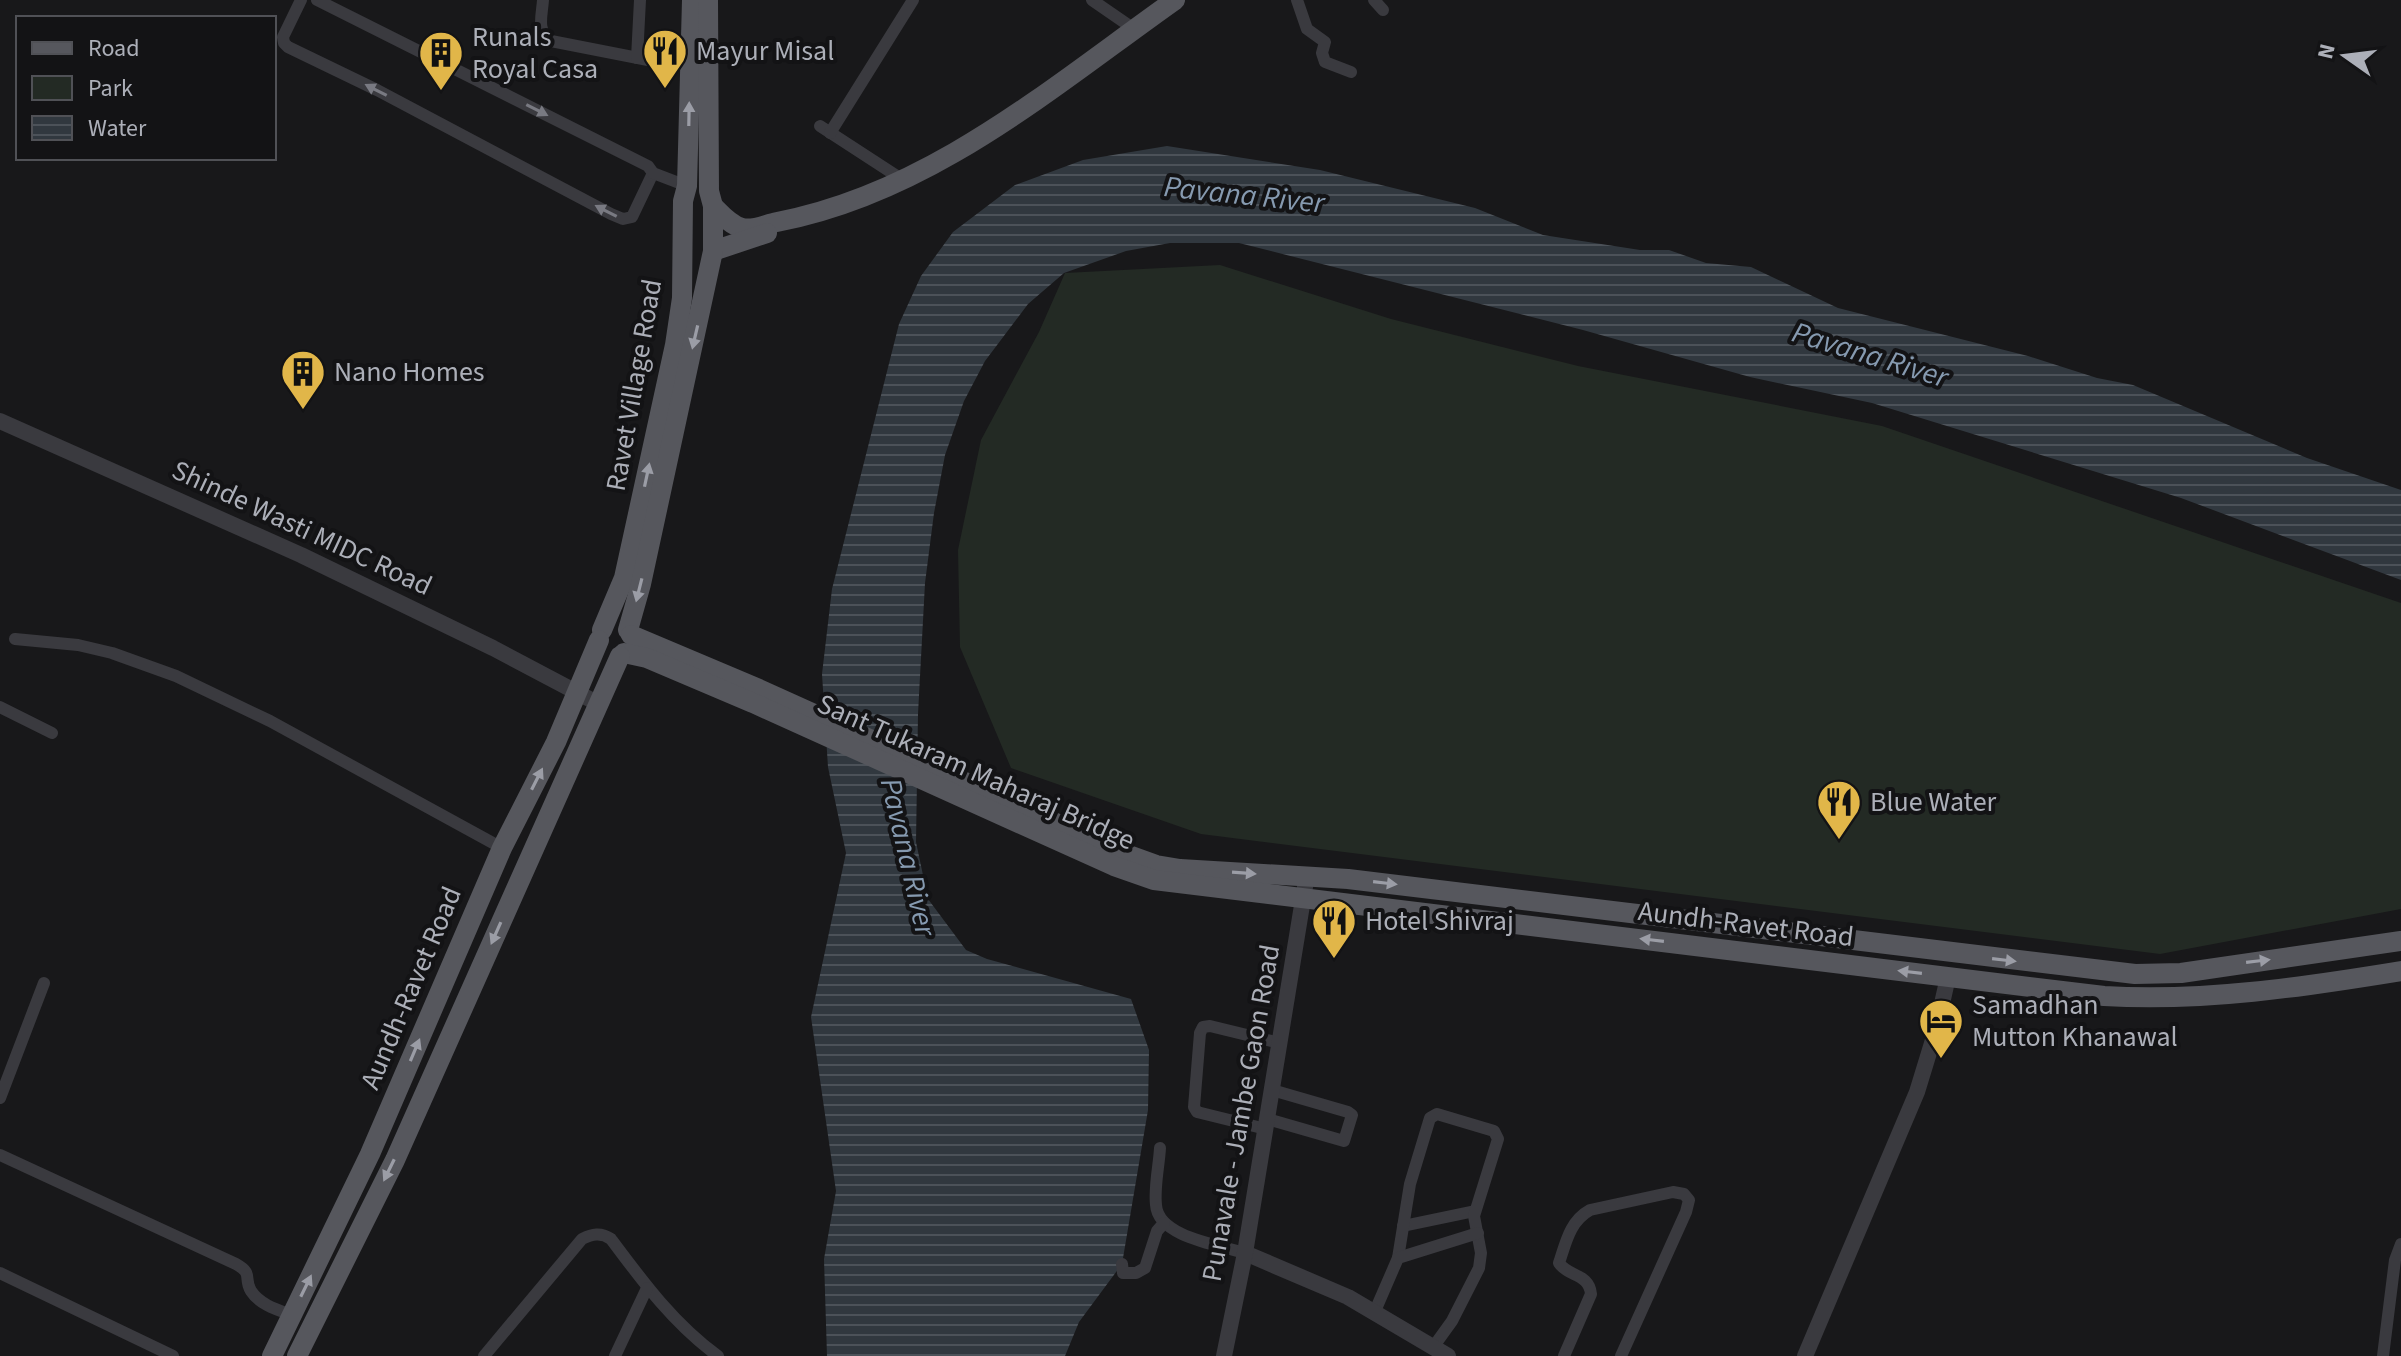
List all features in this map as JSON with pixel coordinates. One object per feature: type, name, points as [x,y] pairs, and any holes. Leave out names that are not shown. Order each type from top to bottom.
[{"type":"main road","name":"Ravet Village Road","points":[[600,635],[624,578],[675,345],[682,298],[692,0]]},
{"type":"main road","name":"Ravet Village Road","points":[[626,644],[713,256],[708,0]]},
{"type":"main road","points":[[684,263],[705,268],[713,256],[795,219],[903,180],[983,136],[1175,0]]},
{"type":"main road","points":[[687,189],[698,187],[729,222],[743,229],[795,219]]},
{"type":"main road","points":[[615,623],[626,644],[605,653],[600,635],[615,623]]},
{"type":"main road","name":"Aundh-Ravet Road","points":[[272,1356],[370,1154],[502,848],[556,742],[600,635]]},
{"type":"main road","name":"Sant Tukaram Maharaj Bridge","points":[[626,644],[1180,876]]},
{"type":"main road","name":"Aundh-Ravet Road","points":[[297,1356],[395,1160],[626,644]]},
{"type":"main road","name":"Aundh-Ravet Road","points":[[1180,876],[1348,879],[2107,972],[2181,973],[2401,941]]},
{"type":"main road","name":"Aundh-Ravet Road","points":[[1180,876],[1303,899],[2104,996],[2182,997],[2240,993],[2401,971]]},
{"type":"street","points":[[301,0],[283,37],[288,47],[377,90],[611,214],[623,219],[632,217],[653,173]]},
{"type":"street","points":[[317,0],[648,166],[653,173],[687,189]]},
{"type":"street","points":[[543,0],[540,28],[543,36],[551,41],[690,65]]},
{"type":"street","points":[[637,58],[640,0]]},
{"type":"street","points":[[903,180],[825,129],[913,0]]},
{"type":"street","points":[[1092,0],[1134,29]]},
{"type":"street","points":[[1297,0],[1307,29],[1325,42],[1322,53],[1325,62],[1351,72]]},
{"type":"street","name":"Shinde Wasti MIDC Road","points":[[0,421],[301,555],[493,648],[597,703]]},
{"type":"street","points":[[15,639],[78,645],[112,653],[176,676],[270,721],[502,848]]},
{"type":"street","points":[[0,707],[52,733]]},
{"type":"street","name":"Punavale - Jambe Gaon Road","points":[[1224,1356],[1245,1253],[1307,878]]},
{"type":"street","points":[[1805,1356],[1917,1092],[1948,977]]},
{"type":"street","points":[[0,1098],[44,983]]},
{"type":"street","points":[[1272,1090],[1348,1112],[1352,1115],[1344,1141],[1202,1113],[1194,1107],[1203,1027],[1210,1026],[1280,1043]]},
{"type":"street","points":[[1160,1148],[1155,1207],[1164,1223],[1180,1234],[1245,1253],[1375,1311],[1439,1352],[1479,1268],[1481,1253],[1474,1224],[1475,1211],[1498,1134],[1434,1114],[1410,1184],[1398,1258],[1375,1311]]},
{"type":"street","points":[[0,1155],[245,1268],[250,1276],[252,1292],[260,1300],[292,1315]]},
{"type":"street","points":[[1564,1356],[1591,1294],[1590,1286],[1582,1277],[1562,1268],[1559,1263],[1571,1228],[1579,1216],[1590,1210],[1673,1192],[1684,1194],[1689,1200],[1686,1212],[1621,1356]]},
{"type":"street","points":[[1403,1226],[1475,1211]]},
{"type":"street","points":[[1122,1264],[1123,1273],[1136,1273],[1145,1268],[1157,1231],[1164,1223]]},
{"type":"street","points":[[1398,1258],[1478,1233]]},
{"type":"street","points":[[484,1356],[582,1239],[592,1234],[604,1234],[611,1239],[647,1288],[679,1324],[718,1356]]},
{"type":"street","points":[[2383,1356],[2395,1260],[2401,1244]]},
{"type":"street","points":[[0,1273],[173,1356]]},
{"type":"street","points":[[615,1356],[647,1288]]},
{"type":"green space","points":[[1220,265],[1391,319],[1578,366],[1882,426],[2401,603],[2401,909],[2160,954],[1201,834],[1011,768],[960,647],[958,550],[981,440],[1039,332],[1065,273]]},
{"type":"water","name":"Pavana River","points":[[1167,146],[1320,170],[1475,208],[1543,235],[1640,250],[1669,250],[1706,263],[1751,267],[1838,308],[2133,385],[2307,458],[2401,490],[2401,580],[2181,498],[1872,403],[1750,377],[1583,330],[1239,243],[1170,243],[1126,251],[1064,273],[1028,304],[985,361],[964,401],[945,455],[925,583],[918,714],[916,842],[928,899],[966,950],[987,959],[1131,999],[1149,1050],[1148,1110],[1122,1264],[1079,1322],[1065,1356],[827,1356],[824,1259],[836,1191],[811,1017],[846,853],[828,767],[822,674],[832,589],[899,324],[921,276],[953,232],[1015,185],[1083,160]]},
{"type":"place","name":"Mayur Misal","points":[[665,90]]},
{"type":"place","name":"Runals Royal Casa","points":[[441,92]]},
{"type":"place","name":"Nano Homes","points":[[303,411]]},
{"type":"place","name":"Blue Water","points":[[1839,841]]},
{"type":"place","name":"Hotel Shivraj","points":[[1334,960]]},
{"type":"place","name":"Samadhan Mutton Khanawal","points":[[1941,1060]]}]
